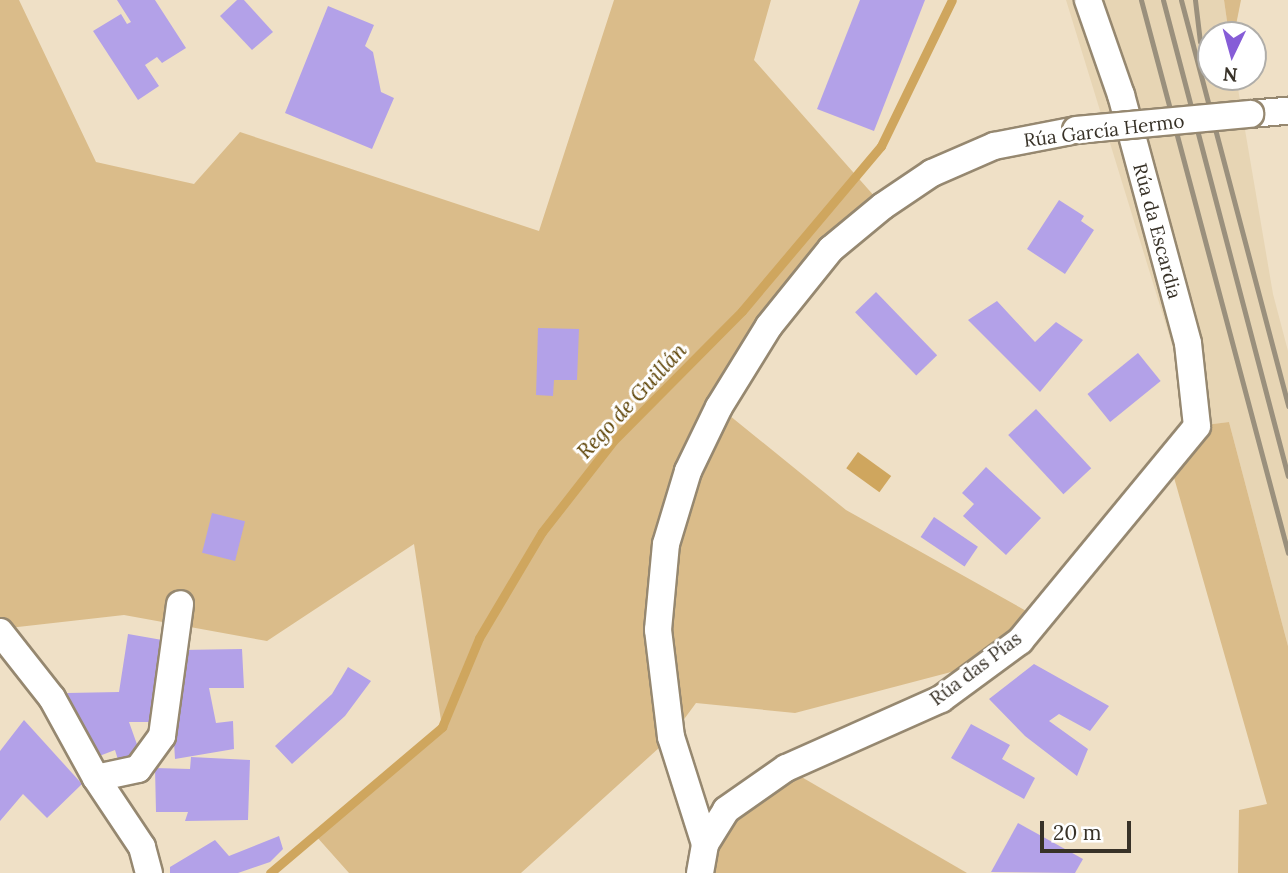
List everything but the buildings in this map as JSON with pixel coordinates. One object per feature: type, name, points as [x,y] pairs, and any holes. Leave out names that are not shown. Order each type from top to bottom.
[{"type":"street","name":"Rúa da Escardia","points":[[1088,0],[1121,95],[1188,343]]},
{"type":"street","name":"Rúa García Hermo","points":[[700,873],[705,844],[671,737],[657,631],[666,544],[688,471],[719,407],[769,326],[824,259],[883,206],[932,173],[994,146],[1076,130],[1288,111]]},
{"type":"street","name":"Rúa das Pías","points":[[705,844],[726,810],[786,768],[942,699],[1020,641],[1197,426],[1188,343]]},
{"type":"street","points":[[96,778],[138,769],[162,736],[180,604]]},
{"type":"street","points":[[0,632],[35,671],[96,778],[142,847],[149,873]]},
{"type":"shaded area","points":[[0,0],[19,0],[96,162],[194,184],[240,132],[539,231],[614,0],[771,0],[754,60],[883,206],[719,407],[846,510],[1037,617],[993,661],[795,713],[696,703],[671,737],[521,873],[349,873],[316,836],[442,727],[414,544],[267,641],[124,615],[0,629]]},
{"type":"shaded area","points":[[1066,0],[1224,0],[1227,21],[1197,21],[1197,91],[1238,91],[1273,294],[1288,351],[1288,646],[1229,422],[1197,426]]},
{"type":"shaded area","points":[[1224,0],[1241,0],[1237,21],[1227,21]]},
{"type":"shaded area","points":[[1229,422],[1288,646],[1288,873],[1238,873],[1239,810],[1267,804],[1169,460],[1197,426]]},
{"type":"shaded area","points":[[858,452],[891,476],[879,492],[846,468]]},
{"type":"shaded area","points":[[786,768],[967,873],[700,873],[705,844]]},
{"type":"waterway","name":"Rego de Guillán","points":[[270,873],[442,727],[479,638],[542,532],[613,441],[742,311],[881,146],[952,0]]},
{"type":"railway","points":[[1141,0],[1288,553]]},
{"type":"railway","points":[[1163,0],[1288,476]]},
{"type":"railway","points":[[1181,0],[1288,406]]},
{"type":"railway","points":[[1195,0],[1198,21]]}]
